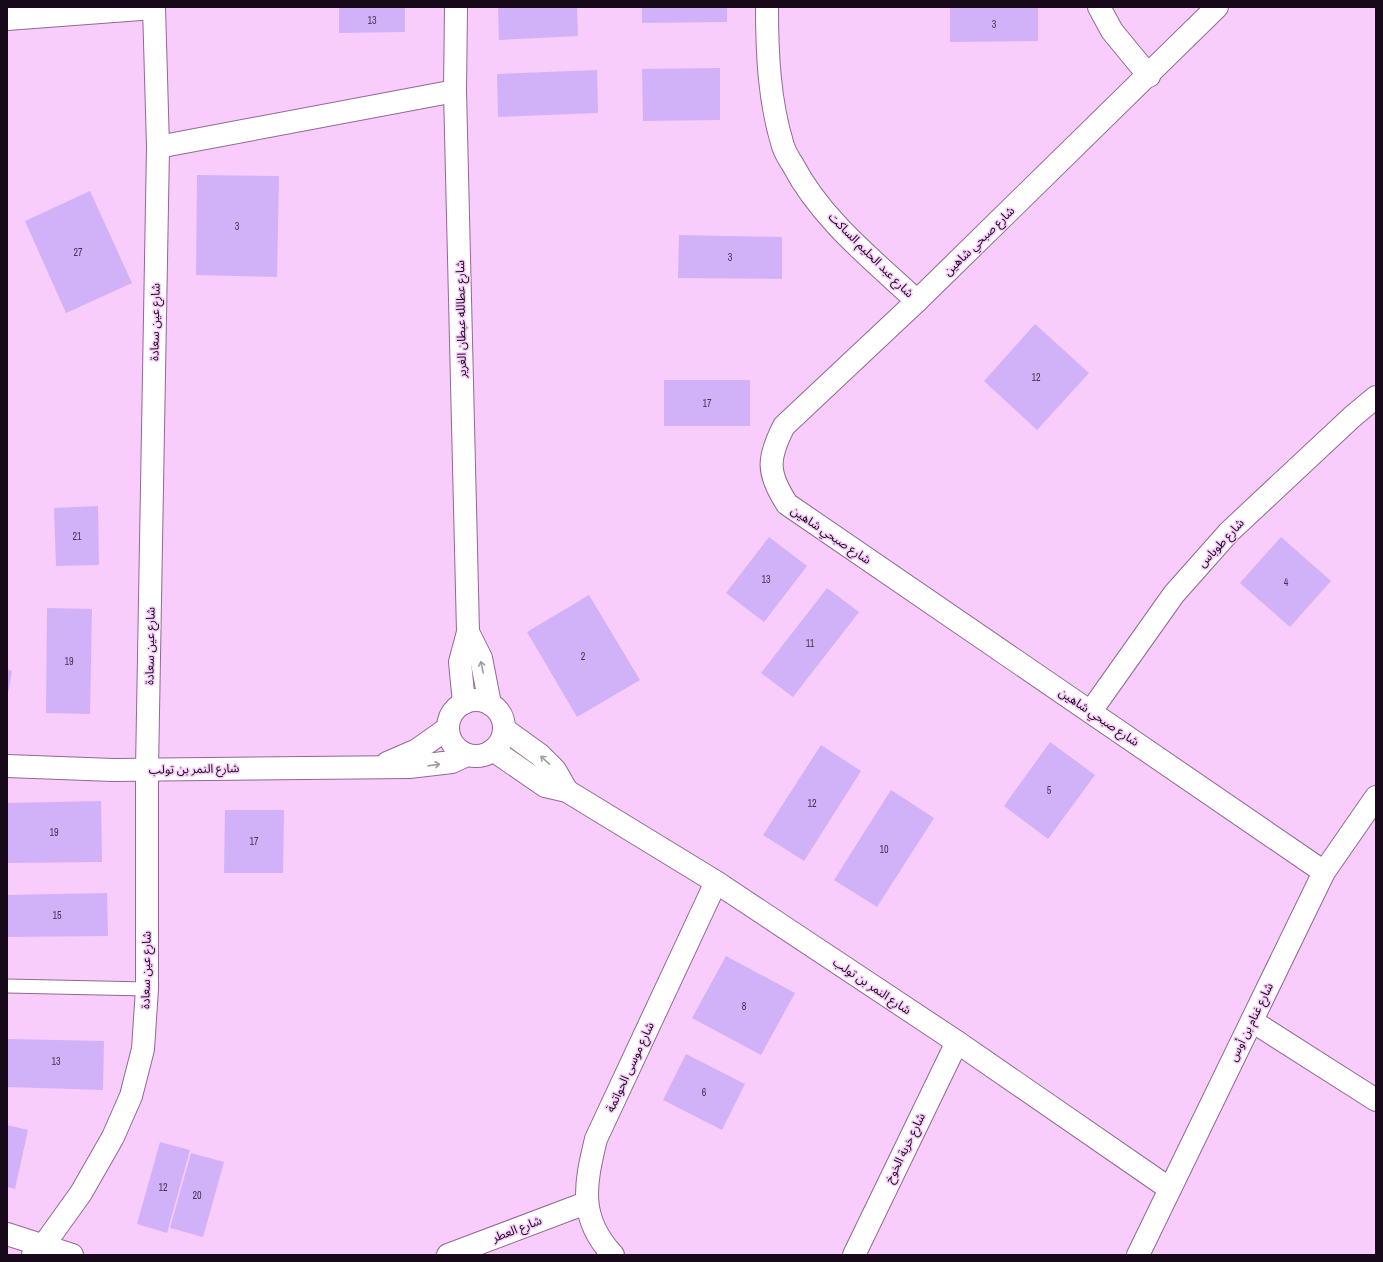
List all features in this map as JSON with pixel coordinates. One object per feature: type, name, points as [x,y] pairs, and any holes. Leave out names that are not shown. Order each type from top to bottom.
[{"type":"street","name":"شارع عطالله عبطان الغرير","points":[[456,7],[455,91],[468,632],[460,662],[464,703]]},
{"type":"street","name":"شارع عبد الحليم الساكت","points":[[768,7],[767,38],[773,102],[783,147],[804,186],[854,242],[917,301]]},
{"type":"street","points":[[1099,7],[1112,31],[1148,76]]},
{"type":"street","name":"شارع صبحي شاهين","points":[[1217,7],[917,301],[784,426],[774,445],[771,468],[776,488],[787,504],[1324,872]]},
{"type":"street","points":[[7,19],[154,8]]},
{"type":"street","name":"شارع عين سعادة","points":[[38,1250],[81,1193],[113,1137],[131,1096],[143,1049],[148,989],[148,770],[158,147],[154,8]]},
{"type":"street","points":[[158,147],[455,91]]},
{"type":"street","name":"شارع طوباس","points":[[1090,711],[1174,594],[1219,543],[1352,416],[1376,397]]},
{"type":"street","name":"شارع عطالله عبطان الغرير","points":[[468,632],[481,658],[490,704]]},
{"type":"street","points":[[477,700],[490,704],[500,714],[504,729],[501,741],[493,750],[481,756],[467,755],[459,751],[453,745],[449,737],[448,728],[452,713],[464,703],[477,700]]},
{"type":"street","name":"شارع النمر بن تولب","points":[[381,766],[418,750],[448,728]]},
{"type":"street","name":"شارع النمر بن تولب","points":[[504,729],[540,755],[555,770],[567,791]]},
{"type":"street","name":"شارع النمر بن تولب","points":[[493,750],[545,786],[567,791],[716,882],[957,1042],[1170,1189]]},
{"type":"street","name":"شارع النمر بن تولب","points":[[7,766],[148,770],[432,766],[452,762],[467,755]]},
{"type":"street","name":"شارع غنام بن أوس","points":[[1138,1255],[1324,872],[1376,797]]},
{"type":"street","name":"شارع موسى الحواتمة","points":[[613,1255],[606,1248],[593,1225],[586,1203],[587,1176],[596,1139],[716,882]]},
{"type":"street","points":[[1252,1020],[1376,1100]]},
{"type":"street","name":"شارع خربة الخوخ","points":[[854,1255],[957,1042]]},
{"type":"street","name":"شارع العطر","points":[[448,1255],[586,1203]]},
{"type":"street","points":[[7,1234],[38,1250],[72,1255]]},
{"type":"lane","points":[[7,986],[148,989]]},
{"type":"building","points":[[339,7],[405,7],[405,32],[339,33]]},
{"type":"building","points":[[498,7],[577,7],[578,36],[499,40]]},
{"type":"building","points":[[642,7],[727,7],[727,22],[642,23]]},
{"type":"building","points":[[950,7],[1038,7],[1038,41],[950,42]]},
{"type":"building","points":[[720,68],[720,120],[643,121],[642,69]]},
{"type":"building","points":[[597,70],[598,113],[498,117],[497,74]]},
{"type":"building","points":[[197,175],[279,176],[277,277],[196,275]]},
{"type":"building","points":[[90,191],[132,283],[66,313],[25,221]]},
{"type":"building","points":[[679,235],[782,237],[782,279],[678,278]]},
{"type":"building","points":[[1035,324],[1089,373],[1037,430],[984,381]]},
{"type":"building","points":[[664,380],[750,380],[750,426],[664,426]]},
{"type":"building","points":[[98,506],[99,565],[56,566],[54,508]]},
{"type":"building","points":[[769,537],[807,566],[764,622],[726,593]]},
{"type":"building","points":[[1281,537],[1331,581],[1290,627],[1240,583]]},
{"type":"building","points":[[827,588],[859,612],[793,697],[761,673]]},
{"type":"building","points":[[589,595],[640,680],[577,717],[527,632]]},
{"type":"building","points":[[47,608],[92,609],[90,714],[46,713]]},
{"type":"building","points":[[7,669],[12,671],[8,693],[7,693]]},
{"type":"building","points":[[1050,742],[1095,775],[1048,839],[1004,806]]},
{"type":"building","points":[[821,745],[861,771],[804,861],[763,835]]},
{"type":"building","points":[[891,790],[934,818],[877,907],[834,880]]},
{"type":"building","points":[[101,801],[102,862],[7,863],[7,803]]},
{"type":"building","points":[[225,810],[284,810],[283,873],[224,873]]},
{"type":"building","points":[[107,893],[108,936],[7,937],[7,895]]},
{"type":"building","points":[[726,956],[795,993],[761,1055],[692,1018]]},
{"type":"building","points":[[8,1039],[104,1041],[103,1090],[7,1087]]},
{"type":"building","points":[[686,1054],[745,1084],[722,1130],[663,1100]]},
{"type":"building","points":[[7,1125],[28,1130],[15,1189],[7,1187]]},
{"type":"building","points":[[160,1142],[190,1150],[167,1233],[137,1224]]},
{"type":"building","points":[[191,1153],[224,1162],[203,1237],[170,1228]]}]
